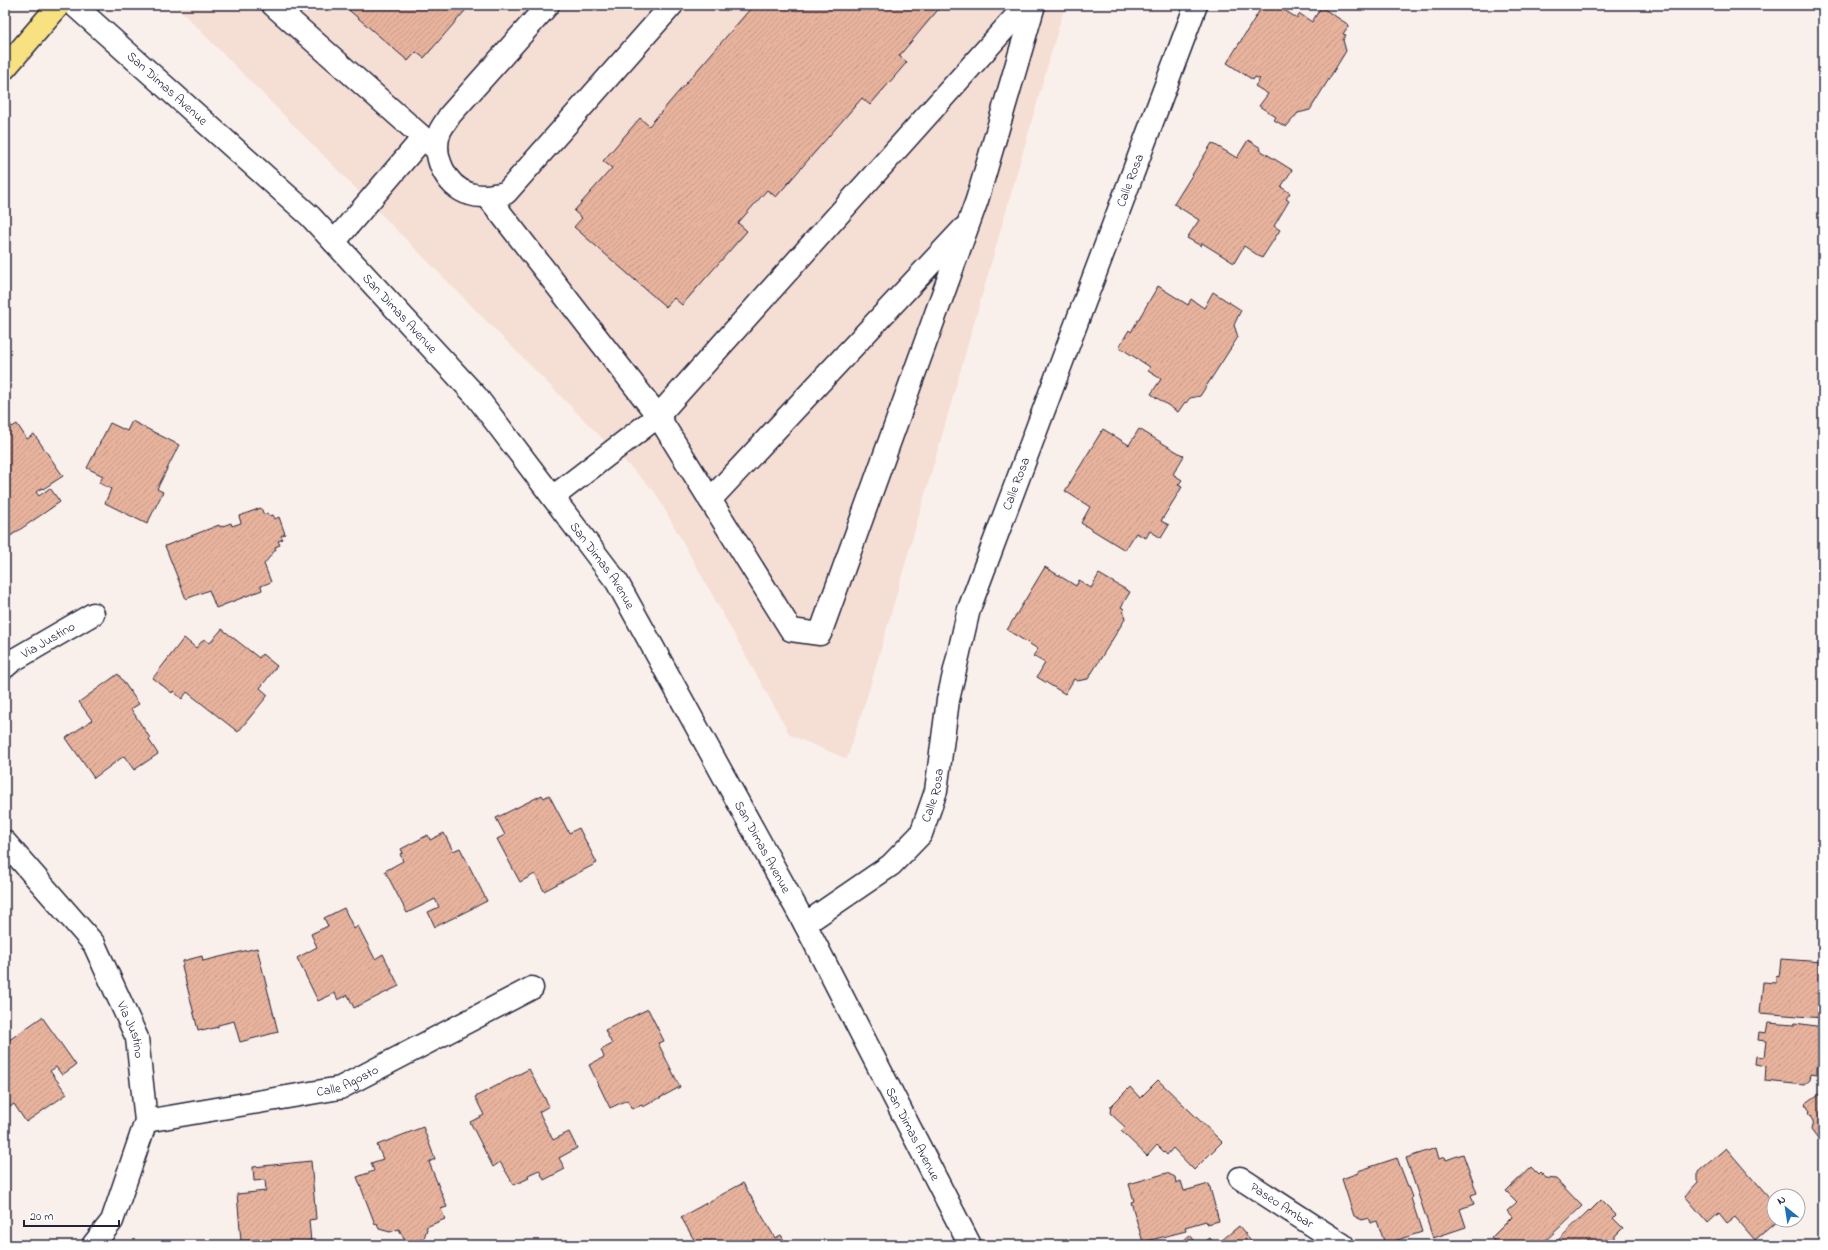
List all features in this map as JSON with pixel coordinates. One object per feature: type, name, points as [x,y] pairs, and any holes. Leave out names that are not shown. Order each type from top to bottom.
[{"type":"main road","points":[[5,68],[59,5]]},
{"type":"street","name":"San Dimas Avenue","points":[[74,5],[310,216],[476,396],[617,582],[805,924],[970,1245]]},
{"type":"street","points":[[273,5],[430,144],[442,169],[452,184],[469,194],[488,197],[506,193],[672,5]]},
{"type":"street","points":[[334,242],[430,144],[450,115],[548,5]]},
{"type":"street","points":[[553,497],[658,416],[1026,5]]},
{"type":"street","points":[[488,197],[658,416],[791,630],[820,634],[970,221],[1034,5]]},
{"type":"street","name":"Calle Rosa","points":[[805,924],[891,865],[921,834],[936,791],[948,700],[969,609],[1196,5]]},
{"type":"street","points":[[710,500],[970,221]]},
{"type":"street","name":"Via Justino","points":[[5,668],[12,661],[93,614]]},
{"type":"street","name":"Via Justino","points":[[5,842],[94,944],[137,1038],[146,1121],[112,1221],[93,1245]]},
{"type":"street","name":"Calle Agosto","points":[[146,1121],[340,1088],[532,988]]},
{"type":"street","name":"Paseo Ambar","points":[[1240,1178],[1343,1245]]},
{"type":"shaded area","points":[[175,5],[1065,5],[870,687],[847,759],[790,735],[655,492]]},
{"type":"building","points":[[343,5],[470,5],[424,58],[416,52],[408,61]]},
{"type":"building","points":[[747,5],[942,5],[899,56],[907,62],[870,105],[862,98],[776,197],[767,190],[738,223],[747,231],[682,305],[674,298],[666,307],[574,227],[582,218],[574,211],[612,168],[603,161],[640,118],[649,126],[751,8]]},
{"type":"building","points":[[1263,5],[1276,5],[1297,18],[1300,14],[1312,22],[1321,7],[1349,25],[1343,34],[1346,35],[1343,40],[1346,51],[1310,110],[1298,113],[1286,127],[1274,120],[1276,117],[1259,106],[1268,94],[1255,86],[1260,79],[1255,77],[1253,80],[1227,63]]},
{"type":"building","points":[[1248,140],[1261,148],[1260,150],[1292,170],[1281,187],[1290,193],[1286,199],[1289,201],[1274,226],[1280,230],[1262,258],[1244,246],[1234,263],[1202,243],[1201,246],[1187,238],[1199,220],[1174,204],[1212,143],[1237,158]]},
{"type":"building","points":[[1158,286],[1188,305],[1191,299],[1204,308],[1213,292],[1241,310],[1234,325],[1238,337],[1200,396],[1190,398],[1178,412],[1151,394],[1161,379],[1148,371],[1150,367],[1119,347],[1129,330],[1131,332]]},
{"type":"building","points":[[5,418],[12,427],[17,424],[27,439],[34,434],[63,476],[36,492],[39,496],[50,488],[60,502],[9,537],[5,530]]},
{"type":"building","points":[[132,421],[179,445],[157,489],[163,492],[147,524],[105,503],[111,489],[99,483],[103,476],[87,468],[110,423],[127,431]]},
{"type":"building","points":[[1103,429],[1129,445],[1139,429],[1184,456],[1173,474],[1182,480],[1178,485],[1182,487],[1161,521],[1169,525],[1161,538],[1150,531],[1146,538],[1136,533],[1125,550],[1081,523],[1090,507],[1065,491]]},
{"type":"building","points":[[261,508],[264,515],[267,513],[269,516],[273,515],[275,519],[279,517],[285,534],[281,536],[283,539],[278,541],[280,545],[275,547],[276,549],[264,564],[271,582],[261,586],[262,590],[216,608],[209,590],[186,599],[165,546],[219,525],[220,527],[231,523],[232,526],[241,523],[239,516]]},
{"type":"building","points":[[1045,567],[1076,586],[1079,580],[1091,588],[1099,574],[1130,592],[1121,607],[1123,608],[1125,619],[1088,679],[1077,681],[1074,679],[1065,694],[1037,677],[1045,663],[1033,656],[1038,649],[1007,630]]},
{"type":"building","points":[[222,629],[259,658],[262,654],[277,666],[260,688],[268,695],[238,732],[187,692],[182,699],[173,691],[172,693],[153,678],[184,638],[196,648],[204,639],[210,643]]},
{"type":"building","points":[[118,674],[139,704],[131,709],[150,738],[149,740],[158,754],[134,770],[124,756],[94,778],[66,738],[92,720],[79,702]]},
{"type":"building","points":[[542,795],[544,798],[549,795],[569,833],[579,828],[597,863],[544,891],[535,874],[520,882],[497,839],[505,835],[496,818]]},
{"type":"building","points":[[444,833],[453,851],[460,848],[487,901],[435,927],[428,912],[439,907],[435,899],[407,913],[385,871],[403,861],[400,854],[403,853],[401,849],[428,835],[430,840]]},
{"type":"building","points":[[344,908],[354,929],[358,926],[375,959],[383,954],[399,986],[354,1008],[348,995],[338,1000],[335,993],[318,1001],[297,958],[317,947],[311,934],[328,926],[324,918]]},
{"type":"building","points":[[257,948],[278,1032],[240,1042],[234,1021],[202,1031],[202,1029],[198,1030],[182,966],[183,961],[202,956],[203,961]]},
{"type":"building","points":[[1781,959],[1823,962],[1823,1018],[1760,1013],[1763,982],[1776,983],[1776,976],[1779,977]]},
{"type":"building","points":[[648,1009],[664,1041],[658,1043],[680,1087],[643,1107],[642,1105],[632,1109],[627,1100],[610,1108],[589,1065],[604,1057],[601,1050],[612,1044],[605,1030]]},
{"type":"building","points":[[42,1017],[76,1065],[62,1075],[56,1067],[50,1071],[67,1094],[26,1122],[14,1104],[6,1110],[5,1108],[5,1043]]},
{"type":"building","points":[[1768,1023],[1794,1025],[1795,1023],[1823,1027],[1823,1067],[1817,1066],[1817,1074],[1811,1073],[1810,1080],[1804,1085],[1765,1081],[1766,1066],[1755,1064],[1756,1056],[1764,1057],[1766,1041],[1758,1040],[1759,1032],[1766,1033]]},
{"type":"building","points":[[529,1069],[549,1106],[539,1112],[553,1140],[569,1132],[577,1148],[559,1158],[565,1169],[544,1180],[539,1170],[528,1175],[529,1178],[514,1185],[500,1162],[493,1167],[470,1122],[484,1115],[475,1097]]},
{"type":"building","points":[[1158,1080],[1222,1142],[1194,1170],[1173,1148],[1167,1155],[1157,1145],[1147,1156],[1121,1131],[1125,1127],[1110,1113],[1111,1106],[1130,1087],[1140,1098]]},
{"type":"building","points":[[1823,1091],[1823,1146],[1811,1130],[1813,1121],[1808,1113],[1810,1111],[1805,1104]]},
{"type":"building","points":[[423,1127],[435,1159],[429,1162],[447,1207],[441,1209],[445,1219],[426,1227],[427,1229],[424,1238],[413,1243],[404,1239],[399,1229],[390,1232],[379,1229],[377,1223],[375,1224],[357,1177],[374,1171],[371,1163],[383,1159],[377,1145]]},
{"type":"building","points":[[1436,1148],[1439,1159],[1445,1157],[1446,1160],[1463,1154],[1477,1193],[1471,1195],[1474,1204],[1460,1209],[1466,1227],[1433,1238],[1406,1158]]},
{"type":"building","points":[[1726,1148],[1766,1195],[1766,1228],[1769,1228],[1755,1240],[1735,1217],[1727,1223],[1719,1213],[1708,1223],[1685,1196],[1698,1182],[1698,1172]]},
{"type":"building","points":[[1397,1158],[1412,1197],[1411,1198],[1422,1232],[1385,1244],[1377,1221],[1370,1223],[1368,1218],[1362,1220],[1354,1216],[1342,1179],[1358,1173],[1358,1171]]},
{"type":"building","points":[[311,1161],[316,1219],[309,1220],[311,1242],[295,1243],[295,1245],[263,1245],[262,1239],[241,1241],[237,1194],[266,1191],[265,1180],[254,1181],[253,1167]]},
{"type":"building","points":[[1531,1167],[1538,1174],[1540,1172],[1546,1178],[1556,1179],[1582,1206],[1541,1245],[1498,1245],[1491,1238],[1512,1217],[1507,1211],[1517,1202],[1506,1191]]},
{"type":"building","points":[[1167,1173],[1175,1177],[1176,1183],[1181,1181],[1184,1191],[1209,1184],[1219,1221],[1207,1224],[1206,1221],[1185,1227],[1186,1231],[1143,1242],[1131,1202],[1134,1201],[1129,1184]]},
{"type":"building","points":[[743,1183],[775,1238],[781,1235],[787,1245],[697,1245],[681,1217]]},
{"type":"building","points":[[1601,1200],[1616,1215],[1613,1218],[1623,1228],[1615,1236],[1615,1245],[1553,1245],[1589,1210],[1590,1211]]},
{"type":"building","points":[[1239,1226],[1255,1245],[1216,1245]]},
{"type":"building","points":[[1190,1235],[1198,1245],[1178,1245]]},
{"type":"building","points":[[1210,1238],[1215,1245],[1201,1245]]}]
